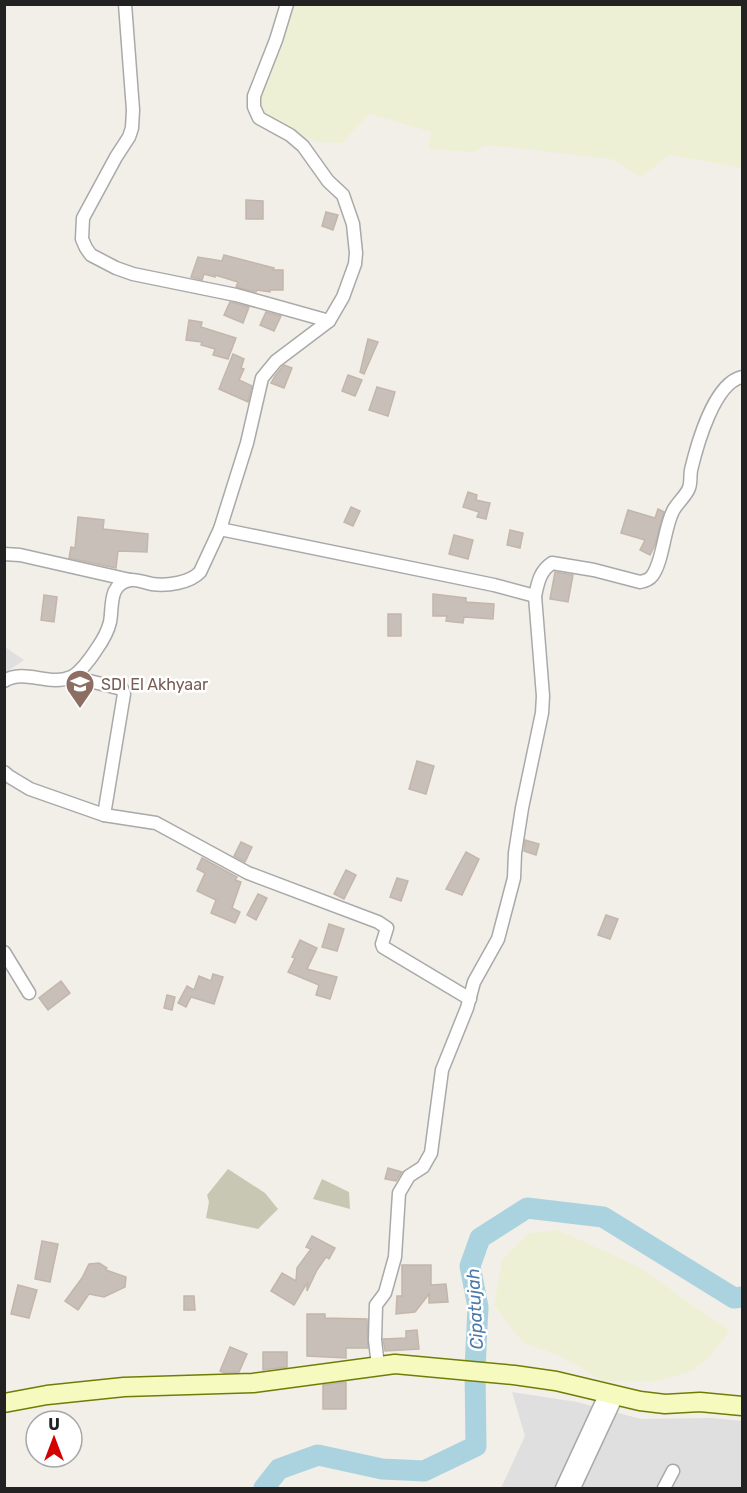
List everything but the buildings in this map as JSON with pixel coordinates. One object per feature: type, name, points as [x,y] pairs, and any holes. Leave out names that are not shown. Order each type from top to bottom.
[{"type":"street","points":[[126,4],[133,110],[132,128],[83,218],[82,239],[86,248],[91,255],[133,274],[236,295],[329,321]]},
{"type":"street","points":[[4,554],[20,555],[156,584],[194,578],[200,572],[220,529],[247,443],[262,378],[276,361],[329,321],[343,297],[355,264],[355,240],[343,195],[328,181],[303,146],[290,135],[259,118],[253,103],[287,4]]},
{"type":"street","points":[[378,1366],[375,1340],[376,1302],[385,1293],[395,1257],[399,1193],[409,1176],[423,1167],[431,1153],[442,1070],[470,999],[474,982],[498,939],[514,878],[515,853],[522,808],[539,734],[543,696],[535,596],[539,577],[552,563],[594,570],[640,582],[647,581],[652,576],[671,515],[689,489],[691,469],[711,406],[723,390],[742,377]]},
{"type":"street","points":[[220,529],[494,585],[535,596]]},
{"type":"street","points":[[73,677],[96,650],[110,623],[112,596],[118,587],[130,580]]},
{"type":"street","points":[[4,681],[16,675],[55,680],[73,677],[122,689],[124,694],[104,815]]},
{"type":"street","points":[[4,772],[30,789],[104,815],[156,823],[248,873],[378,922],[387,928],[383,948],[470,999]]},
{"type":"street","points":[[4,952],[29,993]]},
{"type":"street","points":[[4,1403],[47,1395],[124,1388],[254,1383],[394,1364],[459,1368],[555,1381],[611,1395],[665,1404],[700,1402],[742,1406]]},
{"type":"street","points":[[562,1488],[611,1395]]},
{"type":"street","points":[[574,1488],[611,1395]]},
{"type":"street","points":[[664,1488],[673,1472]]},
{"type":"shaded area","points":[[287,5],[742,5],[742,168],[670,155],[641,177],[611,159],[487,145],[473,152],[429,149],[431,132],[370,114],[342,143],[317,142],[259,118],[253,103]]},
{"type":"shaded area","points":[[5,647],[24,660],[5,673]]},
{"type":"shaded area","points":[[228,1169],[265,1193],[278,1209],[258,1229],[206,1218],[209,1202],[207,1195]]},
{"type":"shaded area","points":[[322,1179],[349,1192],[350,1209],[313,1199]]},
{"type":"shaded area","points":[[558,1230],[637,1266],[730,1331],[712,1354],[693,1371],[656,1381],[604,1381],[558,1355],[523,1343],[494,1305],[502,1260],[529,1233]]},
{"type":"shaded area","points":[[512,1392],[577,1402],[641,1419],[713,1418],[742,1421],[742,1488],[501,1488],[525,1436]]},
{"type":"waterway","name":"Cipatujah","points":[[264,1488],[279,1469],[318,1455],[382,1469],[424,1471],[476,1446],[475,1369],[478,1307],[470,1266],[480,1238],[527,1208],[603,1217],[734,1298],[742,1297]]},
{"type":"place","name":"SDI El Akhyaar","points":[[80,710]]}]
